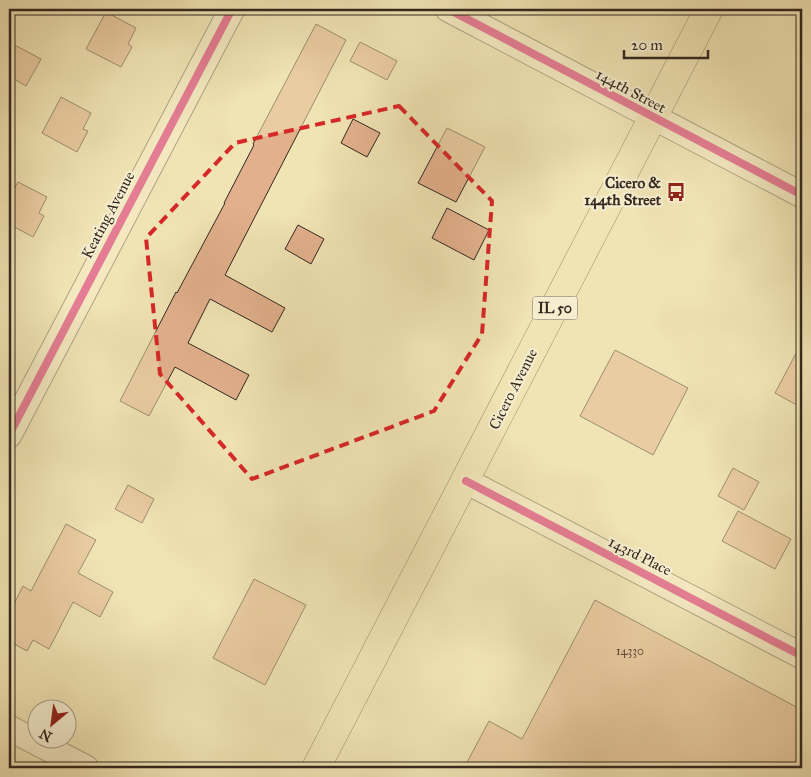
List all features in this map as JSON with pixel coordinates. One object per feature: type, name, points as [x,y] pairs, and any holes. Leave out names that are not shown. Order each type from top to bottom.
[{"type":"main road","name":"Cicero Avenue","points":[[316,768],[709,9]]},
{"type":"street","name":"Keating Avenue","points":[[9,435],[232,9]]},
{"type":"street","name":"144th Street","points":[[448,9],[802,195]]},
{"type":"street","name":"143rd Place","points":[[466,481],[802,656]]},
{"type":"street","points":[[9,728],[86,768]]},
{"type":"highlighted area","points":[[399,106],[492,201],[482,334],[434,411],[252,479],[160,374],[146,238],[235,143]]},
{"type":"building","points":[[106,12],[136,28],[128,44],[132,47],[121,67],[86,49]]},
{"type":"building","points":[[316,24],[346,40],[225,275],[285,308],[272,332],[210,299],[188,343],[249,375],[236,400],[175,367],[149,416],[120,401],[176,292],[225,203],[253,144]]},
{"type":"building","points":[[9,42],[41,59],[26,86],[9,76]]},
{"type":"building","points":[[360,42],[397,61],[387,80],[350,61]]},
{"type":"building","points":[[61,97],[91,113],[83,129],[88,131],[77,152],[42,133]]},
{"type":"building","points":[[353,119],[380,133],[367,157],[341,143]]},
{"type":"building","points":[[447,128],[485,147],[456,202],[418,183]]},
{"type":"building","points":[[18,182],[47,197],[39,213],[44,216],[33,237],[9,224],[9,198]]},
{"type":"building","points":[[447,208],[489,230],[474,260],[432,238]]},
{"type":"building","points":[[298,225],[324,239],[311,264],[285,249]]},
{"type":"building","points":[[802,342],[802,408],[775,393]]},
{"type":"building","points":[[615,350],[688,388],[653,455],[580,416]]},
{"type":"building","points":[[733,468],[759,482],[744,510],[718,496]]},
{"type":"building","points":[[128,485],[154,499],[142,523],[115,509]]},
{"type":"building","points":[[738,511],[791,539],[775,569],[722,541]]},
{"type":"building","points":[[66,524],[96,540],[78,573],[113,592],[100,617],[73,602],[49,649],[33,640],[27,651],[9,641],[9,614],[23,586],[31,591]]},
{"type":"building","points":[[254,579],[306,605],[265,685],[213,658]]},
{"type":"building","points":[[595,600],[802,710],[802,768],[464,768],[489,721],[522,739]]},
{"type":"cycle path","points":[[9,435],[232,9]]},
{"type":"cycle path","points":[[448,9],[802,195]]},
{"type":"cycle path","points":[[466,481],[802,656]]},
{"type":"place","name":"Cicero & 144th Street","points":[[676,192]]}]
